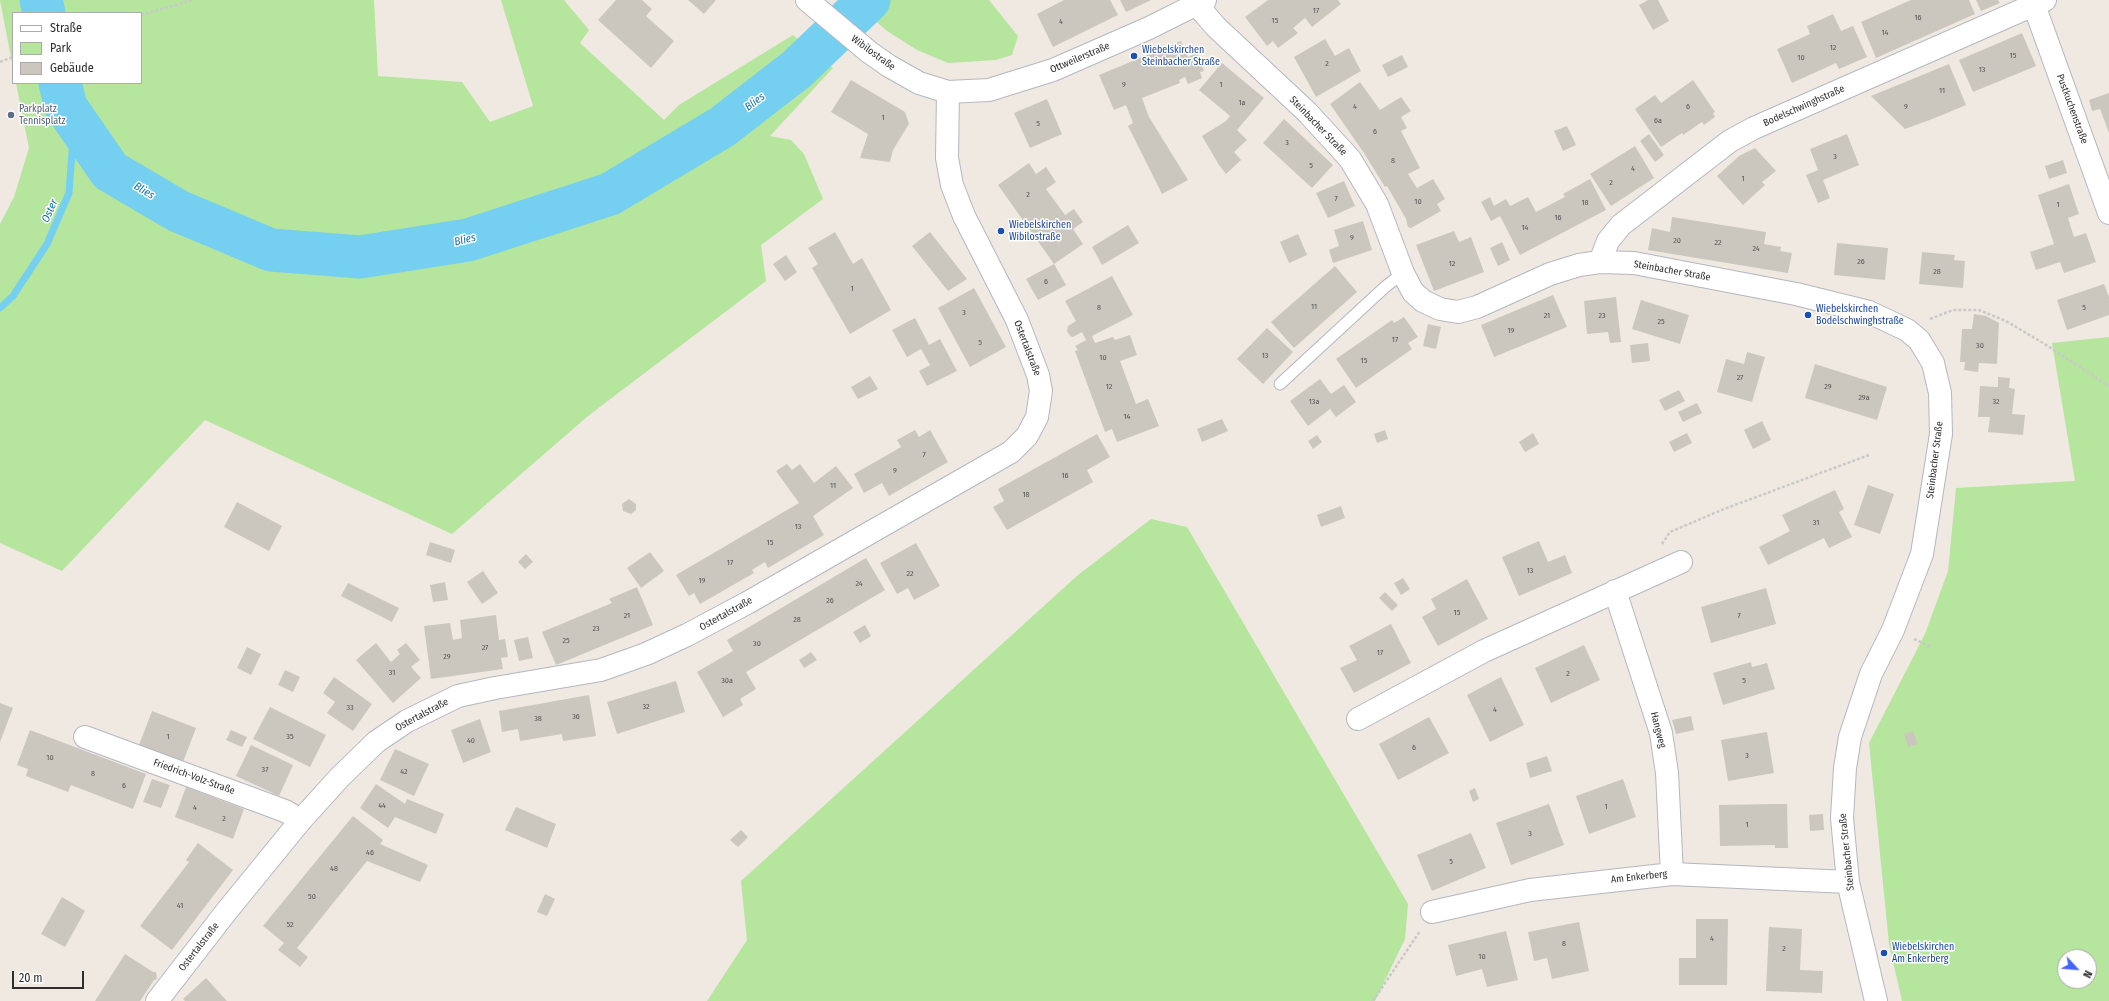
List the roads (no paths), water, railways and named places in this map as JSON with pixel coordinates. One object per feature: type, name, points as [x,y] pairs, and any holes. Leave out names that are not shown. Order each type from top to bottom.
[{"type":"street","name":"Wibilostraße","points":[[807,0],[888,66],[919,83],[948,92]]},
{"type":"street","name":"Pustkuchenstraße","points":[[2040,2],[2109,213]]},
{"type":"street","name":"Bodelschwinghstraße","points":[[1600,262],[1608,241],[1621,225],[1730,141],[1754,128],[2040,2]]},
{"type":"street","name":"Steinbacher Straße","points":[[1201,3],[1216,28],[1306,112],[1350,159],[1377,204],[1403,273],[1413,292],[1423,301],[1440,309],[1458,312],[1476,307],[1550,274],[1579,265],[1600,262],[1634,263],[1796,294],[1869,312],[1907,330],[1919,340],[1933,364],[1940,393],[1941,434],[1922,554],[1893,630],[1871,674],[1850,737],[1845,768],[1842,818],[1848,882],[1876,1001]]},
{"type":"street","name":"Ottweilerstraße","points":[[948,92],[989,90],[1053,70],[1201,3]]},
{"type":"street","name":"Ostertalstraße","points":[[157,1001],[226,912],[301,820],[340,777],[376,742],[407,721],[458,696],[601,670],[646,654],[687,635],[747,603],[1011,452],[1027,436],[1037,417],[1041,391],[1038,375],[1017,320],[964,216],[952,185],[947,152],[948,92]]},
{"type":"street","points":[[1358,719],[1484,651],[1681,562]]},
{"type":"street","name":"Hangweg","points":[[1615,591],[1661,733],[1667,780],[1672,874]]},
{"type":"street","name":"Friedrich-Volz-Straße","points":[[85,737],[285,811],[301,820]]},
{"type":"street","name":"Am Enkerberg","points":[[1432,912],[1530,890],[1672,874],[1848,882]]},
{"type":"lane","points":[[1280,384],[1403,273]]},
{"type":"waterway","name":"Blies","points":[[41,0],[44,12]]},
{"type":"waterway","name":"Blies","points":[[60,84],[66,107],[110,171],[178,211],[271,250],[360,257],[468,240],[610,194],[722,127],[797,69],[869,0]]},
{"type":"waterway","name":"Oster","points":[[0,308],[13,296],[47,244],[69,193],[73,139],[66,107]]},
{"type":"place","name":"Wiebelskirchen Steinbacher Straße","points":[[1134,56]]},
{"type":"place","name":"Parkplatz Tennisplatz","points":[[11,115]]},
{"type":"place","name":"Wiebelskirchen Wibilostraße","points":[[1001,231]]},
{"type":"place","name":"Wiebelskirchen Bodelschwinghstraße","points":[[1808,315]]},
{"type":"place","name":"Wiebelskirchen Am Enkerberg","points":[[1884,953]]}]
